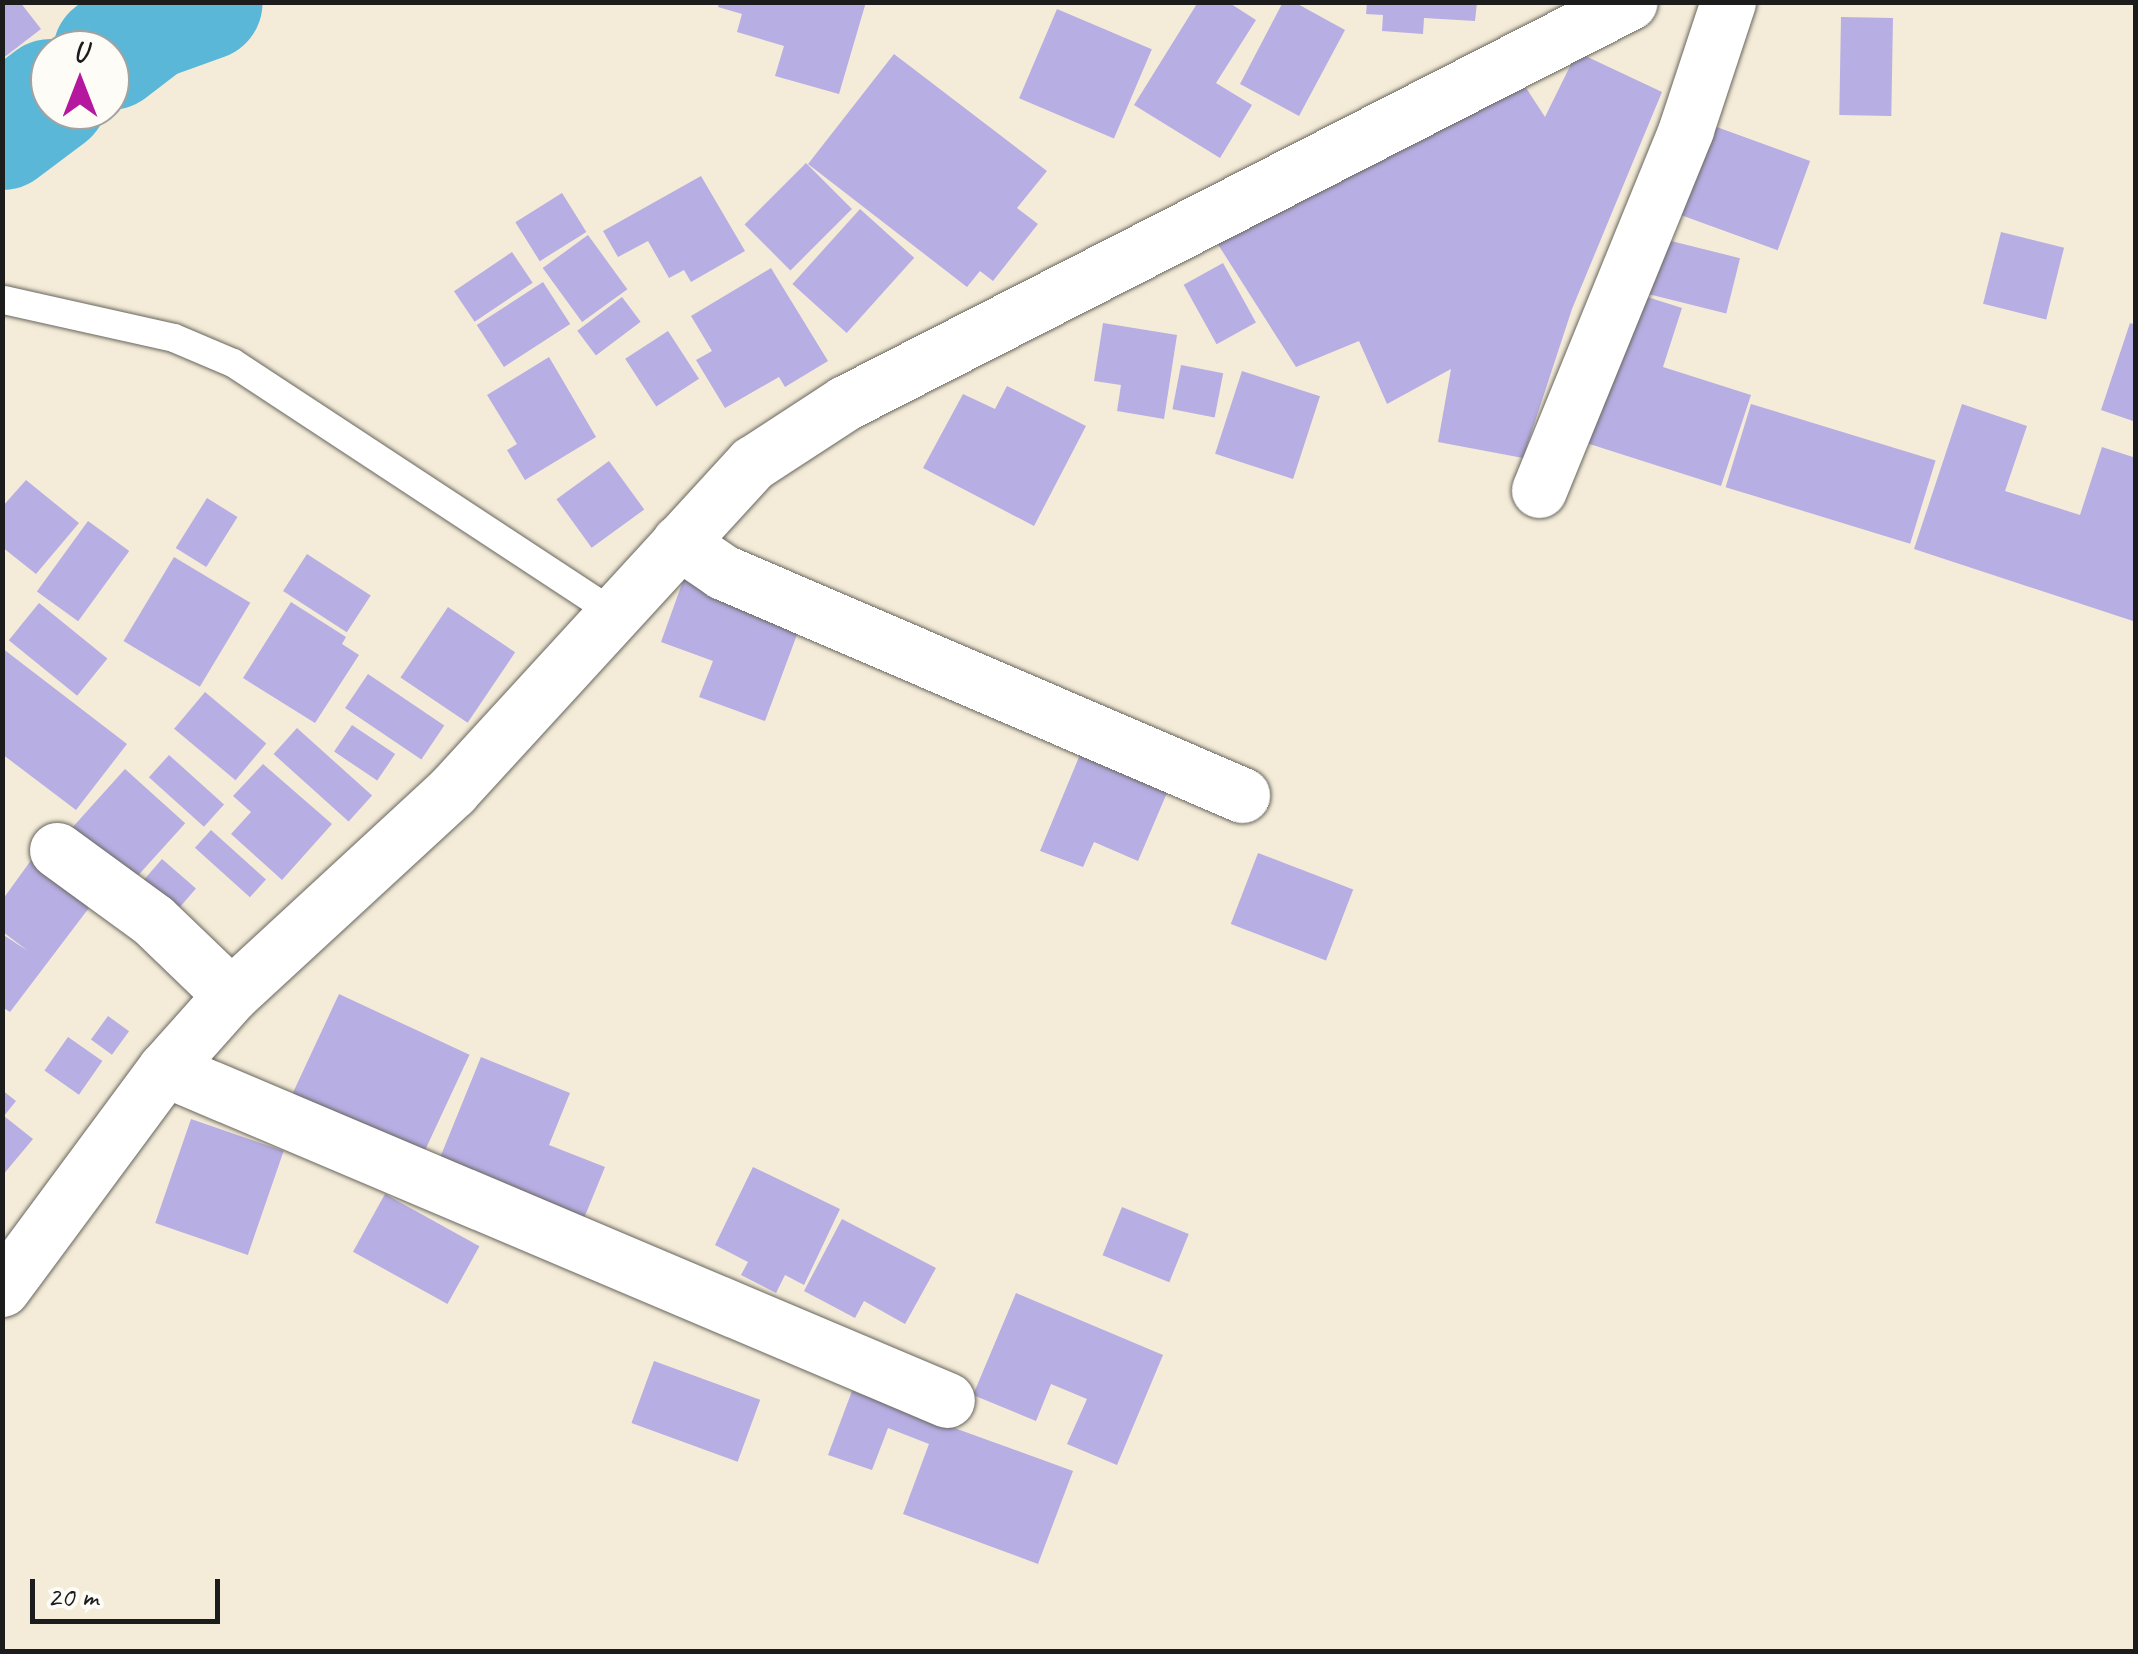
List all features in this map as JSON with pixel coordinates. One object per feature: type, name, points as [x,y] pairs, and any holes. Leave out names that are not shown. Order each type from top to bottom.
[{"type":"street","points":[[2,1289],[189,1078],[231,995],[452,791],[613,613],[702,558],[754,463],[844,403],[1630,2]]},
{"type":"street","points":[[1539,490],[1686,130],[1728,2]]},
{"type":"street","points":[[702,558],[1242,795]]},
{"type":"street","points":[[57,850],[153,920],[231,995]]},
{"type":"street","points":[[189,1078],[947,1400]]},
{"type":"lane","points":[[4,300],[174,338],[233,363],[613,613]]},
{"type":"building","points":[[2,2],[20,2],[41,29],[30,30],[30,37],[2,59]]},
{"type":"building","points":[[719,2],[866,2],[839,94],[775,76],[784,46],[737,32],[742,14],[718,7]]},
{"type":"building","points":[[1198,2],[1228,2],[1256,20],[1216,83],[1252,105],[1220,158],[1134,105]]},
{"type":"building","points":[[1283,2],[1294,2],[1345,30],[1299,116],[1240,84]]},
{"type":"building","points":[[1367,2],[1477,2],[1475,21],[1424,18],[1423,34],[1382,31],[1383,15],[1366,14]]},
{"type":"building","points":[[1057,9],[1152,49],[1114,139],[1019,98]]},
{"type":"building","points":[[1841,17],[1893,18],[1891,116],[1839,115]]},
{"type":"building","points":[[1577,52],[1662,92],[1572,309],[1523,458],[1438,442],[1451,369],[1387,404],[1359,341],[1296,367],[1212,235],[1519,77],[1545,117]]},
{"type":"building","points":[[894,54],[1047,171],[1017,208],[1038,224],[993,281],[980,271],[967,287],[808,164]]},
{"type":"building","points":[[1703,122],[1810,161],[1778,250],[1671,211]]},
{"type":"building","points":[[806,163],[852,209],[790,270],[744,225]]},
{"type":"building","points":[[701,176],[745,251],[691,282],[684,270],[669,278],[648,241],[618,257],[603,231]]},
{"type":"building","points":[[562,193],[586,232],[540,261],[515,222]]},
{"type":"building","points":[[860,209],[914,258],[847,333],[792,284]]},
{"type":"building","points":[[2001,232],[2064,248],[2046,320],[1983,304]]},
{"type":"building","points":[[1643,234],[1740,258],[1726,313],[1629,289]]},
{"type":"building","points":[[588,235],[627,289],[582,322],[543,268]]},
{"type":"building","points":[[512,252],[533,283],[475,322],[454,291]]},
{"type":"building","points":[[1223,263],[1256,322],[1217,344],[1184,285]]},
{"type":"building","points":[[771,268],[828,361],[785,387],[779,377],[725,408],[696,360],[712,351],[691,316]]},
{"type":"building","points":[[543,282],[570,324],[504,367],[477,325]]},
{"type":"building","points":[[1625,290],[1682,308],[1663,367],[1751,395],[1721,486],[1577,440]]},
{"type":"building","points":[[622,297],[641,322],[596,355],[577,331]]},
{"type":"building","points":[[1103,323],[1177,335],[1164,419],[1117,411],[1121,385],[1094,381]]},
{"type":"building","points":[[2130,323],[2136,325],[2136,422],[2101,410]]},
{"type":"building","points":[[668,331],[699,379],[656,407],[625,359]]},
{"type":"building","points":[[549,357],[596,437],[525,480],[507,450],[517,444],[487,395]]},
{"type":"building","points":[[1181,365],[1223,373],[1215,417],[1172,409]]},
{"type":"building","points":[[1242,371],[1320,396],[1293,479],[1215,454]]},
{"type":"building","points":[[1007,386],[1086,426],[1034,526],[923,468],[963,394],[995,409]]},
{"type":"building","points":[[1751,404],[1936,460],[1910,544],[1726,487]]},
{"type":"building","points":[[1962,404],[2027,426],[2005,491],[2080,515],[2102,447],[2136,458],[2133,621],[1914,549]]},
{"type":"building","points":[[609,461],[644,510],[592,548],[556,499]]},
{"type":"building","points":[[26,480],[79,523],[36,574],[2,547],[2,507]]},
{"type":"building","points":[[207,498],[238,517],[206,567],[176,548]]},
{"type":"building","points":[[88,521],[129,551],[78,621],[37,591]]},
{"type":"building","points":[[307,554],[371,595],[347,632],[283,591]]},
{"type":"building","points":[[174,557],[250,603],[200,687],[124,641]]},
{"type":"building","points":[[684,578],[802,621],[765,721],[699,697],[713,661],[661,642]]},
{"type":"building","points":[[291,602],[346,637],[342,644],[359,655],[315,723],[243,678]]},
{"type":"building","points":[[39,603],[107,658],[77,696],[9,640]]},
{"type":"building","points":[[448,607],[515,652],[468,723],[400,677]]},
{"type":"building","points":[[2,648],[127,744],[76,810],[2,754]]},
{"type":"building","points":[[368,674],[444,725],[421,759],[345,708]]},
{"type":"building","points":[[205,692],[266,743],[235,780],[174,729]]},
{"type":"building","points":[[352,725],[395,754],[377,781],[334,752]]},
{"type":"building","points":[[297,728],[372,796],[349,822],[274,754]]},
{"type":"building","points":[[1084,745],[1172,781],[1138,861],[1094,842],[1083,867],[1040,851]]},
{"type":"building","points":[[169,755],[224,805],[204,827],[149,777]]},
{"type":"building","points":[[263,764],[332,824],[282,880],[231,834],[251,812],[233,796]]},
{"type":"building","points":[[125,769],[185,823],[128,886],[68,832]]},
{"type":"building","points":[[211,830],[266,880],[250,897],[195,848]]},
{"type":"building","points":[[37,852],[98,896],[10,1012],[2,1007],[2,934],[28,951],[3,932],[3,899]]},
{"type":"building","points":[[1258,853],[1353,890],[1326,961],[1231,924]]},
{"type":"building","points":[[162,859],[196,889],[170,918],[136,888]]},
{"type":"building","points":[[339,994],[470,1055],[418,1165],[287,1105]]},
{"type":"building","points":[[108,1016],[129,1031],[112,1055],[91,1039]]},
{"type":"building","points":[[68,1037],[102,1061],[79,1095],[44,1071]]},
{"type":"building","points":[[481,1057],[570,1093],[549,1145],[605,1167],[580,1228],[435,1170]]},
{"type":"building","points":[[2,1090],[16,1101],[4,1116],[33,1139],[2,1176]]},
{"type":"building","points":[[191,1119],[284,1151],[248,1255],[155,1223]]},
{"type":"building","points":[[753,1167],[840,1209],[804,1285],[785,1275],[776,1293],[741,1275],[748,1262],[715,1245]]},
{"type":"building","points":[[385,1194],[479,1246],[447,1304],[353,1252]]},
{"type":"building","points":[[1122,1207],[1189,1234],[1169,1282],[1103,1255]]},
{"type":"building","points":[[842,1219],[936,1268],[905,1324],[864,1301],[855,1318],[804,1291]]},
{"type":"building","points":[[1016,1293],[1163,1355],[1117,1465],[1067,1444],[1087,1399],[1051,1384],[1036,1421],[973,1395]]},
{"type":"building","points":[[654,1361],[760,1400],[738,1462],[631,1423]]},
{"type":"building","points":[[852,1391],[1073,1471],[1038,1564],[903,1514],[929,1444],[888,1428],[872,1470],[828,1455]]},
{"type":"waterway","points":[[130,37],[149,22],[205,2]]},
{"type":"waterway","points":[[2,132],[30,111]]}]
